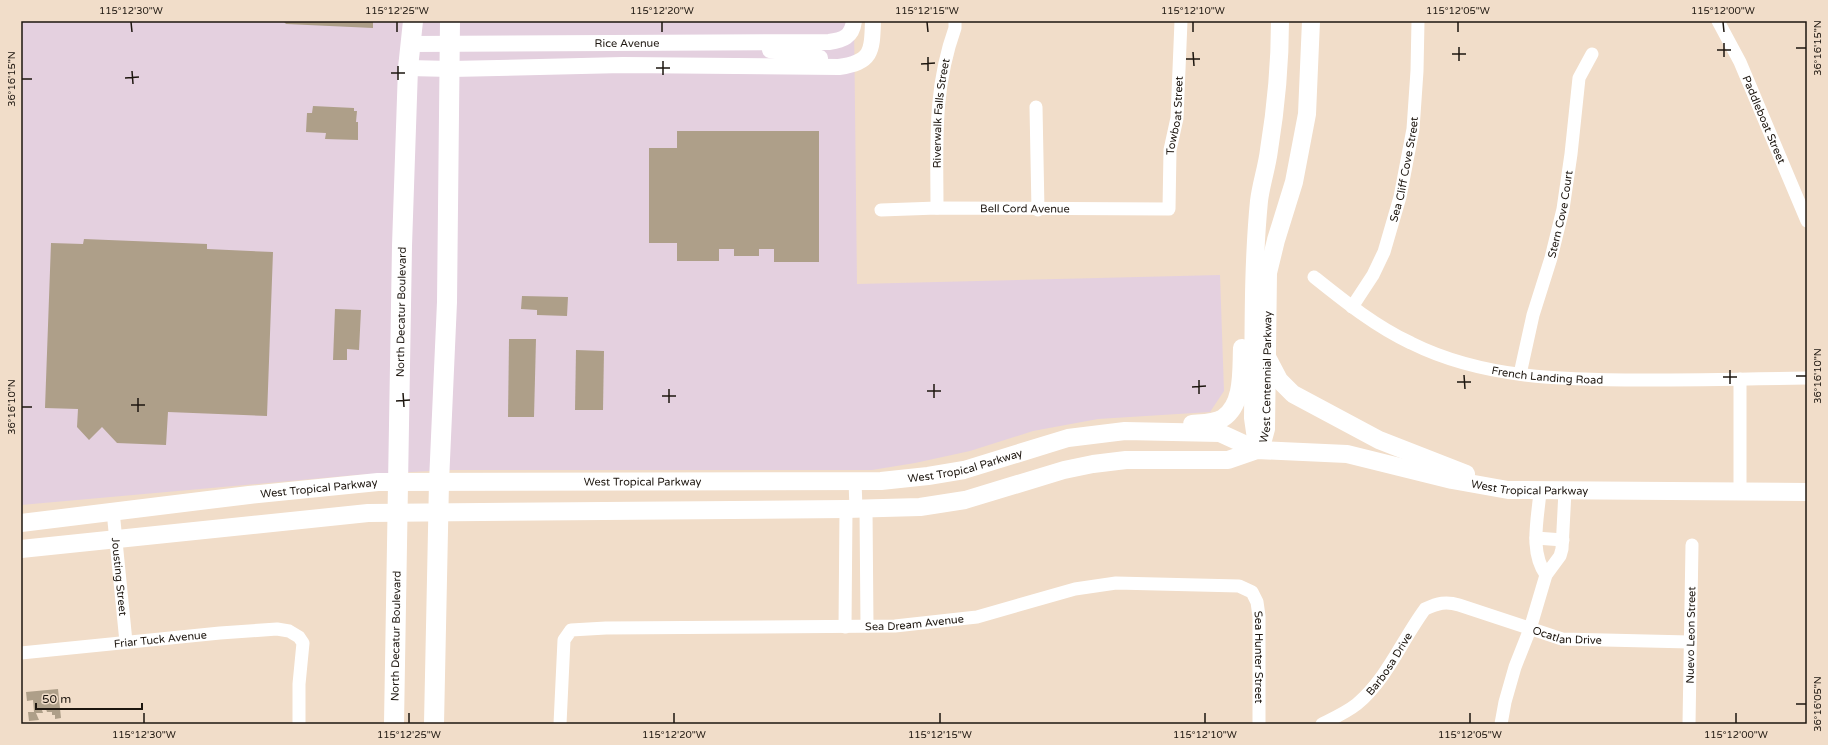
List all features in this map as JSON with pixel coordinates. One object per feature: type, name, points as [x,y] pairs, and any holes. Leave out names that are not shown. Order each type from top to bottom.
[{"type":"main road","name":"North Decatur Boulevard","points":[[394,724],[402,246],[408,68],[413,21]]},
{"type":"main road","points":[[434,724],[439,482],[447,302],[451,69],[450,21]]},
{"type":"main road","name":"West Centennial Parkway","points":[[1257,450],[1253,418],[1255,245],[1260,194],[1268,161],[1276,112],[1280,65],[1280,21]]},
{"type":"main road","name":"West Centennial Parkway","points":[[1257,450],[1263,440],[1266,429],[1268,273],[1276,240],[1294,182],[1308,114],[1312,21]]},
{"type":"main road","points":[[1125,431],[1212,422],[1222,419],[1232,407],[1238,394],[1241,378],[1246,238],[1260,194]]},
{"type":"main road","points":[[1266,354],[1284,387],[1323,411],[1379,440],[1508,490]]},
{"type":"main road","name":"West Tropical Parkway","points":[[21,523],[342,484],[398,482],[881,481],[928,476],[964,470],[1068,438],[1125,431],[1220,433],[1257,450]]},
{"type":"main road","name":"West Tropical Parkway","points":[[21,549],[368,513],[856,509],[920,507],[965,500],[1064,470],[1093,464],[1126,460],[1228,460],[1257,450],[1347,454],[1452,480],[1508,490],[1740,493],[1807,492]]},
{"type":"street","name":"Rice Avenue","points":[[411,44],[829,42],[842,40],[848,36],[853,28],[854,21]]},
{"type":"street","name":"Rice Avenue","points":[[408,68],[451,69],[623,65],[839,67],[860,62],[868,56],[871,48],[873,21]]},
{"type":"street","name":"Riverwalk Falls Street","points":[[937,208],[938,102],[942,68],[955,28],[955,21]]},
{"type":"street","name":"Towboat Street","points":[[1168,209],[1170,150],[1177,118],[1181,21]]},
{"type":"street","name":"Sea Cliff Cove Street","points":[[1352,307],[1373,275],[1384,252],[1400,197],[1414,123],[1418,21]]},
{"type":"street","name":"Paddleboat Street","points":[[1718,21],[1740,62],[1807,220]]},
{"type":"street","points":[[731,43],[834,60],[838,62],[839,67]]},
{"type":"street","points":[[623,44],[623,65]]},
{"type":"street","name":"Stern Cove Court","points":[[1520,374],[1533,315],[1563,209],[1571,154],[1579,78],[1592,54]]},
{"type":"street","points":[[1036,107],[1038,210]]},
{"type":"street","name":"Bell Cord Avenue","points":[[881,210],[937,208],[1038,210],[1168,209]]},
{"type":"street","name":"French Landing Road","points":[[1314,277],[1352,307],[1411,343],[1435,354],[1472,366],[1520,374],[1577,379],[1807,378]]},
{"type":"street","points":[[1740,379],[1740,493]]},
{"type":"street","points":[[855,481],[856,509],[866,579],[867,626]]},
{"type":"street","points":[[1540,491],[1536,538],[1537,557],[1539,565],[1546,575]]},
{"type":"street","points":[[1501,724],[1505,702],[1513,674],[1530,629],[1546,575],[1560,556],[1563,540],[1565,491]]},
{"type":"street","points":[[845,627],[845,579],[856,509]]},
{"type":"street","name":"Jousting Street","points":[[113,511],[126,642]]},
{"type":"street","points":[[1536,538],[1563,540]]},
{"type":"street","name":"Nuevo Leon Street","points":[[1689,724],[1692,545]]},
{"type":"street","points":[[845,579],[866,579]]},
{"type":"street","name":"Sea Dream Avenue","points":[[560,724],[564,640],[571,630],[606,628],[845,627],[921,624],[977,617],[1075,589],[1116,583],[1222,584],[1239,586],[1252,592]]},
{"type":"street","name":"Sea Hunter Street","points":[[1252,592],[1257,602],[1259,616],[1259,724]]},
{"type":"street","name":"Ocatlan Drive","points":[[1450,602],[1562,639],[1690,642]]},
{"type":"street","name":"Barbosa Drive","points":[[1322,724],[1356,705],[1379,681],[1425,609],[1438,603],[1450,602]]},
{"type":"street","name":"Friar Tuck Avenue","points":[[21,653],[277,629],[289,631],[298,637],[303,643],[303,656],[299,684],[299,724]]},
{"type":"shaded area","points":[[21,21],[854,21],[857,284],[1220,275],[1224,391],[1210,412],[1098,419],[1033,431],[970,451],[915,463],[872,470],[448,470],[356,475],[21,505]]},
{"type":"building","points":[[283,21],[373,21],[373,28],[286,24]]},
{"type":"building","points":[[313,106],[354,108],[354,111],[357,111],[356,122],[358,122],[358,140],[325,139],[326,133],[306,132],[307,113],[312,113]]},
{"type":"building","points":[[677,131],[819,131],[819,262],[774,262],[774,249],[759,249],[759,256],[734,256],[734,249],[719,249],[719,261],[677,261],[677,243],[649,243],[649,148],[677,148]]},
{"type":"building","points":[[84,239],[207,244],[207,249],[273,252],[267,416],[168,412],[166,445],[117,443],[102,427],[89,440],[77,427],[78,409],[45,408],[51,243],[83,244]]},
{"type":"building","points":[[522,296],[568,297],[567,316],[537,315],[537,310],[521,309]]},
{"type":"building","points":[[335,309],[361,310],[359,350],[347,349],[347,360],[333,360]]},
{"type":"building","points":[[509,339],[536,339],[534,417],[508,417]]},
{"type":"building","points":[[576,350],[604,351],[603,410],[575,410]]},
{"type":"building","points":[[58,689],[61,718],[55,719],[55,715],[52,715],[52,712],[47,712],[46,709],[42,710],[43,713],[36,713],[39,720],[29,721],[28,712],[34,712],[33,700],[27,701],[26,692]]}]
